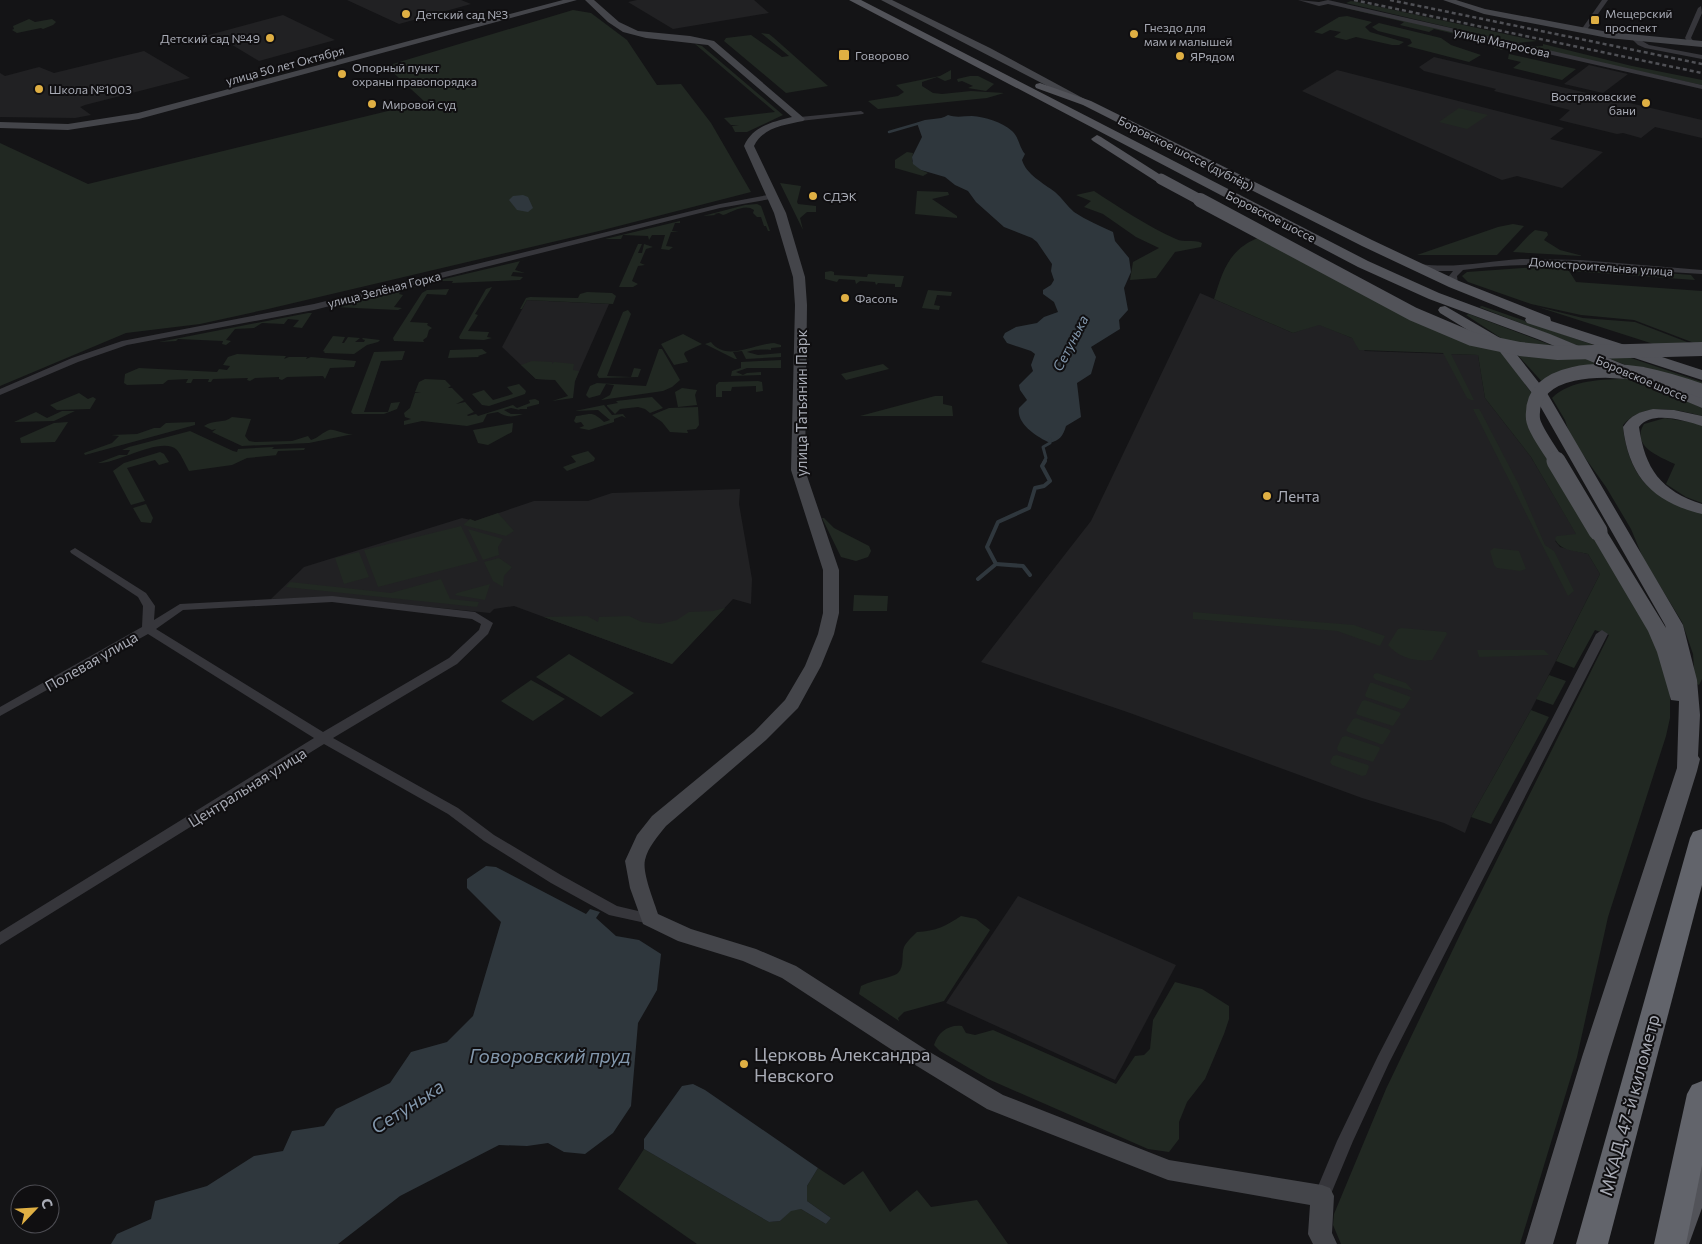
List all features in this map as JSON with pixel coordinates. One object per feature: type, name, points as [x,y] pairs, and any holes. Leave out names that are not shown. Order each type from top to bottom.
[{"type":"highway","name":"МКАД, 47-й километр","points":[[1592,1244],[1702,838]]},
{"type":"highway","points":[[1670,1244],[1702,1094]]},
{"type":"main road","name":"Боровское шоссе","points":[[854,0],[1363,264],[1434,296],[1545,337],[1702,403]]},
{"type":"main road","name":"Боровское шоссе","points":[[867,0],[1401,272],[1449,291],[1702,375]]},
{"type":"main road","points":[[1031,84],[1087,103]]},
{"type":"main road","points":[[1041,98],[1097,139],[1161,179],[1413,314],[1468,337],[1511,348],[1544,352],[1583,354],[1702,349]]},
{"type":"main road","name":"Боровское шоссе (дублёр)","points":[[1087,103],[1410,264],[1454,284],[1593,339]]},
{"type":"main road","points":[[1363,264],[1462,319],[1502,346],[1542,396],[1674,625],[1684,654],[1689,680],[1690,724],[1687,771]]},
{"type":"main road","points":[[1490,298],[1626,341],[1702,356]]},
{"type":"main road","points":[[1687,771],[1676,681],[1671,660],[1658,632],[1533,420],[1531,409],[1534,398],[1541,389],[1552,381],[1587,372],[1640,374],[1702,391]]},
{"type":"main road","points":[[1702,421],[1684,416],[1658,414],[1638,418],[1631,427],[1638,459],[1648,479],[1658,489],[1674,499],[1702,510]]},
{"type":"main road","points":[[1540,1244],[1595,1057],[1702,722]]},
{"type":"main road","points":[[1675,1244],[1702,1172]]},
{"type":"street","name":"улица 50 лет Октября","points":[[0,125],[68,127],[140,116],[573,0]]},
{"type":"street","points":[[589,0],[620,26],[636,33],[699,39],[711,43],[800,119]]},
{"type":"street","name":"Боровское шоссе (дублёр)","points":[[886,0],[987,50],[1087,103]]},
{"type":"street","name":"улица Матросова","points":[[1301,0],[1319,4],[1328,2],[1702,87]]},
{"type":"street","points":[[1447,0],[1484,11],[1635,40],[1702,44]]},
{"type":"street","points":[[1584,30],[1605,0]]},
{"type":"street","points":[[560,3],[579,3],[598,8]]},
{"type":"street","points":[[1692,44],[1688,38],[1702,8]]},
{"type":"street","points":[[902,9],[937,36]]},
{"type":"street","points":[[1635,40],[1647,47],[1702,58]]},
{"type":"street","name":"улица Татьянин Парк","points":[[650,919],[640,888],[635,861],[644,840],[659,821],[760,736],[792,704],[818,655],[831,613],[832,591],[829,562],[798,470],[801,305],[799,277],[790,242],[773,196],[748,146],[752,138],[766,128],[800,119],[861,113]]},
{"type":"street","name":"улица Зелёная Горка","points":[[0,392],[75,360],[118,345],[314,307],[720,206],[773,196]]},
{"type":"street","name":"Домостроительная улица","points":[[1410,264],[1430,269],[1538,260],[1702,272]]},
{"type":"street","points":[[1454,284],[1453,276],[1460,268]]},
{"type":"street","points":[[75,552],[142,595],[149,606],[148,628],[326,739],[439,802],[489,838],[614,911],[650,919],[685,935],[750,955],[789,972],[920,1057],[995,1102],[1168,1170],[1322,1196]]},
{"type":"street","name":"Полевая улица","points":[[0,712],[180,608],[332,598],[475,616],[484,620],[487,627]]},
{"type":"street","name":"Центральная улица","points":[[0,939],[326,739],[346,724],[452,661],[470,646],[487,627]]},
{"type":"street","points":[[1325,1244],[1320,1234],[1322,1196],[1332,1168],[1381,1065],[1494,841],[1602,634]]},
{"type":"shaded area","name":"Детский сад №3","points":[[347,0],[461,0],[471,4],[399,24]]},
{"type":"shaded area","points":[[637,0],[754,0],[769,13],[673,29],[628,2]]},
{"type":"shaded area","points":[[1351,1],[1537,41],[1516,43],[1346,3]]},
{"type":"shaded area","points":[[1347,6],[1511,44],[1502,50],[1493,47],[1497,44],[1434,29],[1429,32],[1400,25],[1404,22],[1345,8]]},
{"type":"shaded area","points":[[573,10],[591,13],[627,40],[657,85],[681,84],[711,123],[751,192],[599,231],[268,309],[200,324],[126,333],[0,386],[0,143],[88,184],[425,102],[386,66]]},
{"type":"shaded area","name":"Детский сад №49","points":[[283,15],[335,40],[259,61],[229,43],[222,44],[205,36]]},
{"type":"shaded area","points":[[1347,16],[1372,22],[1365,27],[1370,32],[1404,42],[1399,45],[1392,45],[1356,37],[1346,40],[1334,37],[1341,32],[1330,30],[1322,34],[1314,32],[1339,17]]},
{"type":"shaded area","points":[[29,19],[35,22],[52,19],[56,22],[43,29],[17,33],[12,30],[14,29],[13,26]]},
{"type":"shaded area","points":[[1379,23],[1441,38],[1451,45],[1481,55],[1469,62],[1407,46],[1412,43],[1410,39],[1378,31],[1372,27]]},
{"type":"shaded area","points":[[761,33],[769,34],[828,86],[786,93],[724,41],[726,38],[751,35],[782,57],[789,56]]},
{"type":"shaded area","points":[[695,44],[702,46],[783,115],[747,132],[735,132],[732,126],[739,125],[731,125],[724,118],[775,112]]},
{"type":"shaded area","points":[[1543,44],[1632,66],[1702,80],[1702,85],[1527,47],[1543,46]]},
{"type":"shaded area","points":[[144,51],[190,78],[80,107],[91,115],[75,118],[0,117],[0,73],[5,76],[39,67],[54,73]]},
{"type":"shaded area","points":[[1509,54],[1576,69],[1562,80],[1513,68],[1521,62],[1508,59]]},
{"type":"shaded area","points":[[1434,57],[1702,120],[1702,138],[1655,127],[1641,138],[1559,120],[1570,110],[1494,91],[1496,89],[1424,71],[1419,67]]},
{"type":"shaded area","points":[[1589,65],[1628,74],[1603,93],[1564,84]]},
{"type":"shaded area","points":[[951,70],[951,79],[945,81],[937,77],[922,82],[922,86],[933,93],[942,94],[971,91],[1004,93],[987,98],[878,109],[868,101],[898,96],[904,92],[896,85],[940,76]]},
{"type":"shaded area","points":[[1337,70],[1564,128],[1550,139],[1603,152],[1562,188],[1517,176],[1502,180],[1302,91]]},
{"type":"shaded area","points":[[978,76],[994,84],[986,91],[968,88],[973,86],[962,81],[958,82],[957,79]]},
{"type":"shaded area","points":[[1459,108],[1488,115],[1467,129],[1439,122]]},
{"type":"shaded area","points":[[907,152],[913,153],[912,161],[921,170],[928,173],[923,176],[895,168],[895,160]]},
{"type":"shaded area","points":[[780,183],[801,186],[798,204],[816,206],[816,212],[807,212],[800,218],[803,230]]},
{"type":"shaded area","points":[[917,191],[948,192],[949,195],[932,199],[957,216],[957,218],[915,214]]},
{"type":"shaded area","points":[[1094,191],[1155,228],[1179,240],[1202,243],[1201,247],[1175,252],[1156,278],[1130,280],[1133,262],[1159,248],[1136,237],[1103,214],[1084,207],[1091,201],[1076,195]]},
{"type":"shaded area","points":[[757,204],[761,206],[770,231],[764,226],[761,217],[757,217],[753,213],[754,210],[747,207],[723,215],[719,213],[703,216],[745,205]]},
{"type":"shaded area","points":[[680,221],[680,223],[675,223],[672,231],[679,232],[671,232],[666,246],[673,247],[669,250],[661,249],[665,235],[652,235],[649,240],[648,236],[623,235],[621,239],[605,239]]},
{"type":"shaded area","points":[[1513,224],[1524,226],[1497,255],[1417,255],[1498,227]]},
{"type":"shaded area","points":[[1535,230],[1547,232],[1548,235],[1544,240],[1560,250],[1583,256],[1513,252]]},
{"type":"shaded area","points":[[1260,237],[1500,350],[1533,395],[1527,409],[1654,640],[1670,690],[1670,718],[1666,736],[1608,917],[1577,1057],[1520,1244],[1341,1244],[1333,1225],[1334,1214],[1386,1089],[1468,918],[1609,635],[1595,630],[1574,668],[1556,661],[1600,574],[1588,554],[1568,550],[1557,542],[1555,538],[1557,536],[1576,534],[1531,457],[1485,398],[1478,355],[1451,354],[1474,400],[1471,400],[1467,398],[1443,353],[1359,350],[1352,338],[1319,325],[1293,333],[1214,299],[1224,270],[1234,254],[1249,242]]},
{"type":"shaded area","points":[[638,244],[642,244],[638,253],[642,253],[644,244],[653,247],[646,249],[640,263],[645,265],[638,266],[632,281],[638,284],[633,287],[619,287]]},
{"type":"shaded area","points":[[520,261],[515,270],[525,273],[513,272],[511,276],[523,277],[520,280],[452,283],[453,281],[440,281],[440,280]]},
{"type":"shaded area","points":[[1567,265],[1691,275],[1695,280],[1571,271]]},
{"type":"shaded area","points":[[1550,266],[1569,271],[1576,282],[1702,291],[1702,346],[1634,320],[1581,315],[1531,304],[1468,282],[1462,276],[1467,272]]},
{"type":"shaded area","points":[[825,272],[834,272],[834,275],[867,277],[868,274],[904,276],[901,287],[895,287],[895,284],[878,283],[876,285],[875,282],[860,281],[856,284],[855,280],[839,279],[837,282],[825,279]]},
{"type":"shaded area","points":[[436,282],[401,291],[399,294],[403,295],[394,307],[402,308],[398,310],[334,307]]},
{"type":"shaded area","points":[[492,287],[475,314],[478,315],[468,331],[489,332],[487,337],[492,338],[484,340],[460,339],[459,337],[486,289]]},
{"type":"shaded area","points":[[449,289],[446,295],[427,294],[410,322],[428,323],[427,325],[432,328],[423,340],[424,342],[394,341],[393,338],[422,293],[427,290]]},
{"type":"shaded area","points":[[928,290],[952,292],[951,296],[937,295],[934,305],[940,306],[939,310],[922,308]]},
{"type":"shaded area","points":[[587,292],[612,293],[616,296],[613,304],[527,300],[522,309],[520,309],[526,298],[578,298],[580,294]]},
{"type":"shaded area","points":[[1200,293],[1293,333],[1318,324],[1352,338],[1365,351],[1478,355],[1485,398],[1531,457],[1577,535],[1555,541],[1560,547],[1588,554],[1600,574],[1531,710],[1471,817],[1465,833],[1444,823],[1362,798],[1130,713],[981,662],[1091,521]]},
{"type":"shaded area","points":[[527,300],[609,304],[575,381],[536,379],[502,347]]},
{"type":"shaded area","points":[[1482,306],[1608,350],[1589,350],[1479,307]]},
{"type":"shaded area","points":[[1538,307],[1583,318],[1635,322],[1700,347],[1666,348]]},
{"type":"shaded area","points":[[628,310],[631,314],[607,376],[631,377],[634,368],[641,369],[638,377],[599,378],[597,375],[623,312]]},
{"type":"shaded area","points":[[312,313],[302,328],[293,327],[299,320],[288,319],[284,324],[262,323],[254,328],[235,329],[226,340],[231,341],[226,345],[222,344],[223,341],[178,339],[176,341],[159,342]]},
{"type":"shaded area","points":[[1469,314],[1564,350],[1507,342],[1466,315]]},
{"type":"shaded area","points":[[683,334],[702,344],[685,352],[684,354],[688,362],[674,365],[661,344]]},
{"type":"shaded area","points":[[333,336],[345,337],[342,343],[348,337],[360,338],[355,342],[364,342],[363,338],[380,340],[367,345],[354,354],[324,353],[323,351]]},
{"type":"shaded area","points":[[711,342],[717,348],[724,351],[741,350],[774,343],[781,345],[781,347],[771,348],[771,350],[763,349],[747,352],[758,355],[781,353],[781,357],[746,359],[742,351],[733,352],[737,359],[735,359],[705,344]]},
{"type":"shaded area","points":[[482,349],[487,353],[479,357],[448,358],[450,350]]},
{"type":"shaded area","points":[[659,349],[662,349],[680,380],[672,387],[663,391],[601,400],[610,395],[614,385],[606,384],[600,395],[589,398],[586,395],[590,386],[597,383],[646,386]]},
{"type":"shaded area","points":[[405,351],[402,360],[381,361],[364,412],[388,412],[391,403],[400,402],[397,409],[384,414],[353,414],[351,412],[374,352]]},
{"type":"shaded area","points":[[1514,351],[1585,357],[1618,371],[1545,385]]},
{"type":"shaded area","points":[[237,354],[286,356],[284,359],[289,357],[307,357],[306,359],[311,357],[356,361],[354,367],[330,368],[325,379],[323,376],[287,377],[282,380],[279,377],[255,378],[250,381],[247,380],[248,378],[213,379],[211,382],[208,382],[209,379],[193,379],[191,383],[186,383],[188,379],[168,380],[163,384],[127,385],[124,383],[125,374],[139,368],[217,372],[219,369],[227,370],[230,366],[223,365],[228,357]]},
{"type":"shaded area","points":[[1628,357],[1702,382],[1702,386],[1646,373],[1608,358]]},
{"type":"shaded area","points":[[781,360],[781,368],[747,368],[736,372],[743,375],[761,372],[761,375],[731,376],[732,371],[741,368],[741,362]]},
{"type":"shaded area","points":[[532,361],[552,362],[552,364],[554,362],[574,364],[573,370],[579,371],[575,381],[573,398],[552,401],[568,396],[555,380],[536,379],[521,365]]},
{"type":"shaded area","points":[[883,364],[889,369],[846,380],[841,374]]},
{"type":"shaded area","points":[[425,379],[445,380],[451,386],[448,388],[452,388],[464,400],[456,404],[465,402],[474,412],[468,416],[476,414],[478,416],[513,405],[517,408],[530,403],[529,400],[535,399],[539,401],[539,404],[527,407],[527,409],[511,408],[504,410],[511,414],[523,414],[516,416],[507,416],[498,412],[487,414],[483,422],[467,426],[422,421],[404,425],[404,421],[411,419],[405,417],[404,413],[410,408],[415,393],[421,392],[415,392],[419,382]]},
{"type":"shaded area","points":[[1608,379],[1640,380],[1702,408],[1702,416],[1681,411],[1649,410],[1631,418],[1623,425],[1625,442],[1631,461],[1646,485],[1664,497],[1702,513],[1702,679],[1699,685],[1695,683],[1693,654],[1682,622],[1643,558],[1631,529],[1606,487],[1571,438],[1565,420],[1552,398],[1559,392],[1577,384]]},
{"type":"shaded area","points":[[719,382],[762,382],[763,391],[756,392],[756,386],[732,387],[731,391],[722,391],[722,397],[716,397],[716,385]]},
{"type":"shaded area","points":[[519,384],[526,391],[525,394],[489,406],[482,405],[472,394],[484,390],[493,400],[513,394],[507,387]]},
{"type":"shaded area","points":[[682,388],[697,390],[695,395],[697,405],[678,407],[675,392]]},
{"type":"shaded area","points":[[79,393],[88,399],[93,397],[96,399],[90,409],[57,410],[50,405]]},
{"type":"shaded area","points":[[935,396],[943,396],[943,404],[952,406],[953,416],[860,416]]},
{"type":"shaded area","points":[[652,397],[663,408],[650,413],[638,407],[620,409],[615,414],[607,406],[618,403],[616,401]]},
{"type":"shaded area","points":[[604,405],[612,415],[623,414],[626,418],[622,416],[614,419],[614,422],[589,430],[579,428],[584,426],[581,422],[576,423],[574,421],[576,416],[590,414],[604,422],[610,420],[598,410],[575,411]]},
{"type":"shaded area","points":[[698,407],[699,425],[696,429],[687,430],[688,433],[670,432],[662,422],[652,415],[669,408]]},
{"type":"shaded area","points":[[1473,409],[1479,409],[1481,412],[1519,485],[1545,545],[1554,551],[1574,591],[1568,596]]},
{"type":"shaded area","points":[[62,411],[75,411],[54,421],[14,422],[36,412],[47,418]]},
{"type":"shaded area","points":[[232,417],[251,419],[245,436],[249,441],[255,442],[292,441],[308,436],[311,440],[331,430],[353,434],[309,443],[242,446],[212,432],[216,429],[212,430],[204,426]]},
{"type":"shaded area","points":[[1665,418],[1702,424],[1702,503],[1686,497],[1666,484],[1675,464],[1649,450],[1641,439],[1644,424]]},
{"type":"shaded area","points":[[68,422],[55,442],[21,443],[20,438],[54,423]]},
{"type":"shaded area","points":[[195,422],[195,425],[85,455],[84,453],[112,443],[119,436],[111,435],[137,434],[154,428],[160,428],[166,423]]},
{"type":"shaded area","points":[[513,423],[512,432],[488,445],[478,443],[473,430]]},
{"type":"shaded area","points":[[190,431],[237,452],[238,449],[305,448],[304,450],[278,451],[276,455],[278,455],[247,458],[232,465],[189,471],[177,450],[170,446],[150,448],[115,460],[98,463],[119,455],[127,455],[130,450],[122,450],[129,447]]},
{"type":"shaded area","points":[[588,451],[595,458],[594,461],[567,471],[563,467],[576,462],[571,456]]},
{"type":"shaded area","points":[[160,452],[164,454],[169,462],[159,465],[155,460],[127,468],[145,501],[131,505],[113,471],[124,463]]},
{"type":"shaded area","points":[[740,489],[739,504],[752,579],[751,604],[733,599],[672,664],[514,606],[494,609],[490,613],[333,597],[271,599],[304,567],[462,518],[475,521],[534,501],[588,501],[612,493]]},
{"type":"shaded area","points":[[146,504],[153,518],[151,523],[141,522],[133,508]]},
{"type":"shaded area","points":[[498,513],[514,531],[506,536],[463,525],[470,519],[475,521]]},
{"type":"shaded area","points":[[822,518],[834,528],[869,546],[871,551],[868,557],[856,561],[841,557]]},
{"type":"shaded area","points":[[461,526],[478,561],[378,587],[364,550]]},
{"type":"shaded area","points":[[468,529],[503,539],[498,547],[499,555],[483,560]]},
{"type":"shaded area","points":[[1494,548],[1519,551],[1526,569],[1520,571],[1497,568],[1494,565],[1490,551]]},
{"type":"shaded area","points":[[359,552],[369,577],[344,584],[335,558]]},
{"type":"shaded area","points":[[499,558],[512,567],[504,576],[503,587],[493,581],[484,562]]},
{"type":"shaded area","points":[[441,579],[450,599],[479,602],[477,607],[286,587],[290,582],[391,593]]},
{"type":"shaded area","points":[[490,584],[485,600],[455,595],[457,593]]},
{"type":"shaded area","points":[[854,595],[888,596],[887,611],[853,611]]},
{"type":"shaded area","points":[[725,608],[672,664],[544,617],[587,616],[598,622],[599,617],[629,616],[642,622],[660,624],[677,620],[689,612],[713,611]]},
{"type":"shaded area","points":[[1193,612],[1354,625],[1385,636],[1380,646],[1337,631],[1193,619]]},
{"type":"shaded area","points":[[1398,629],[1446,632],[1447,634],[1432,660],[1414,660],[1397,653],[1388,645]]},
{"type":"shaded area","points":[[1477,650],[1544,650],[1549,655],[1479,657]]},
{"type":"shaded area","points":[[569,654],[634,693],[601,717],[536,677]]},
{"type":"shaded area","points":[[1377,673],[1406,683],[1413,691],[1376,680],[1373,677]]},
{"type":"shaded area","points":[[1549,675],[1566,681],[1553,705],[1536,699]]},
{"type":"shaded area","points":[[531,680],[565,699],[533,721],[501,701]]},
{"type":"shaded area","points":[[1370,683],[1411,697],[1404,708],[1401,709],[1366,697],[1365,695]]},
{"type":"shaded area","points":[[1365,700],[1401,714],[1393,726],[1358,715],[1356,713],[1362,701]]},
{"type":"shaded area","points":[[1531,710],[1549,717],[1491,824],[1471,817]]},
{"type":"shaded area","points":[[1356,718],[1391,731],[1383,744],[1348,732],[1346,730],[1353,719]]},
{"type":"shaded area","points":[[1346,736],[1379,747],[1380,749],[1373,762],[1338,751],[1337,748],[1342,737]]},
{"type":"shaded area","points":[[1337,755],[1368,765],[1366,775],[1362,776],[1332,765],[1330,762],[1333,756]]},
{"type":"shaded area","points":[[1018,896],[1176,965],[1115,1080],[946,1003]]},
{"type":"shaded area","points":[[961,916],[976,919],[990,930],[944,1001],[904,1012],[898,1018],[899,1021],[859,994],[861,986],[898,973],[902,964],[904,947],[917,932],[940,927]]},
{"type":"shaded area","points":[[1175,982],[1202,989],[1229,1006],[1229,1019],[1205,1079],[1187,1102],[1179,1122],[1179,1139],[1169,1152],[1148,1149],[988,1079],[940,1051],[934,1045],[941,1033],[953,1026],[962,1026],[966,1033],[975,1035],[993,1030],[1116,1084],[1135,1056],[1144,1055],[1150,1049],[1153,1020]]},
{"type":"shaded area","points":[[644,1149],[769,1222],[780,1221],[791,1210],[801,1209],[826,1224],[831,1218],[807,1201],[807,1186],[818,1168],[844,1185],[863,1171],[890,1212],[917,1190],[931,1207],[977,1200],[1008,1244],[697,1244],[618,1189]]},
{"type":"water","points":[[948,115],[988,119],[1012,131],[1025,154],[1022,160],[1027,170],[1055,192],[1074,212],[1113,232],[1115,241],[1129,258],[1131,272],[1124,288],[1128,310],[1119,320],[1120,329],[1091,347],[1096,357],[1091,374],[1077,383],[1081,417],[1066,426],[1061,437],[1050,443],[1028,429],[1019,414],[1019,408],[1027,400],[1019,385],[1033,371],[1031,365],[1035,354],[1007,343],[1003,337],[1005,333],[1016,327],[1037,323],[1044,317],[1058,312],[1054,302],[1043,294],[1043,290],[1051,285],[1054,280],[1051,271],[1052,264],[1037,242],[1032,238],[1004,227],[976,202],[968,191],[955,185],[945,177],[921,170],[913,164],[912,157],[922,137],[917,123]]},
{"type":"water","points":[[523,195],[528,197],[533,208],[528,212],[517,210],[509,200],[513,196]]},
{"type":"water","name":"Говоровский пруд","points":[[486,866],[496,867],[586,914],[590,909],[600,912],[596,918],[616,936],[639,940],[661,954],[657,990],[638,1023],[631,1106],[613,1133],[585,1154],[564,1152],[548,1143],[527,1146],[499,1145],[400,1196],[338,1244],[111,1244],[117,1234],[151,1219],[155,1201],[207,1186],[254,1156],[283,1151],[292,1131],[324,1126],[336,1109],[390,1083],[411,1052],[447,1042],[473,1016],[501,922],[467,888],[467,879]]},
{"type":"water","points":[[693,1084],[705,1090],[818,1168],[807,1186],[807,1201],[831,1218],[826,1224],[801,1209],[791,1211],[780,1221],[769,1222],[644,1149],[644,1139],[682,1086]]},
{"type":"waterway","points":[[889,132],[920,123]]},
{"type":"waterway","name":"Сетунька","points":[[1044,462],[1046,458],[1043,447],[1050,443],[1050,439]]},
{"type":"waterway","name":"Сетунька","points":[[996,564],[987,547],[998,522],[1029,508],[1035,488],[1044,486],[1050,481],[1042,466],[1045,461]]},
{"type":"waterway","name":"Сетунька","points":[[978,579],[996,564]]},
{"type":"waterway","points":[[996,564],[1023,566],[1030,575]]},
{"type":"railway","points":[[1354,0],[1702,73]]},
{"type":"railway","points":[[1390,0],[1702,64]]},
{"type":"place","name":"Детский сад №3","points":[[406,14]]},
{"type":"place","name":"Мещерский проспект","points":[[1595,20]]},
{"type":"place","name":"Гнездо для мам и малышей","points":[[1134,34]]},
{"type":"place","name":"Детский сад №49","points":[[270,38]]},
{"type":"place","name":"Говорово","points":[[844,55]]},
{"type":"place","name":"ЯРядом","points":[[1180,56]]},
{"type":"place","name":"Опорный пункт охраны правопорядка","points":[[342,74]]},
{"type":"place","name":"Школа №1003","points":[[39,89]]},
{"type":"place","name":"Востряковские бани","points":[[1646,103]]},
{"type":"place","name":"Мировой суд","points":[[372,104]]},
{"type":"place","name":"СДЭК","points":[[813,196]]},
{"type":"place","name":"Фасоль","points":[[845,298]]},
{"type":"place","name":"Лента","points":[[1267,496]]},
{"type":"place","name":"Церковь Александра Невского","points":[[744,1064]]}]
